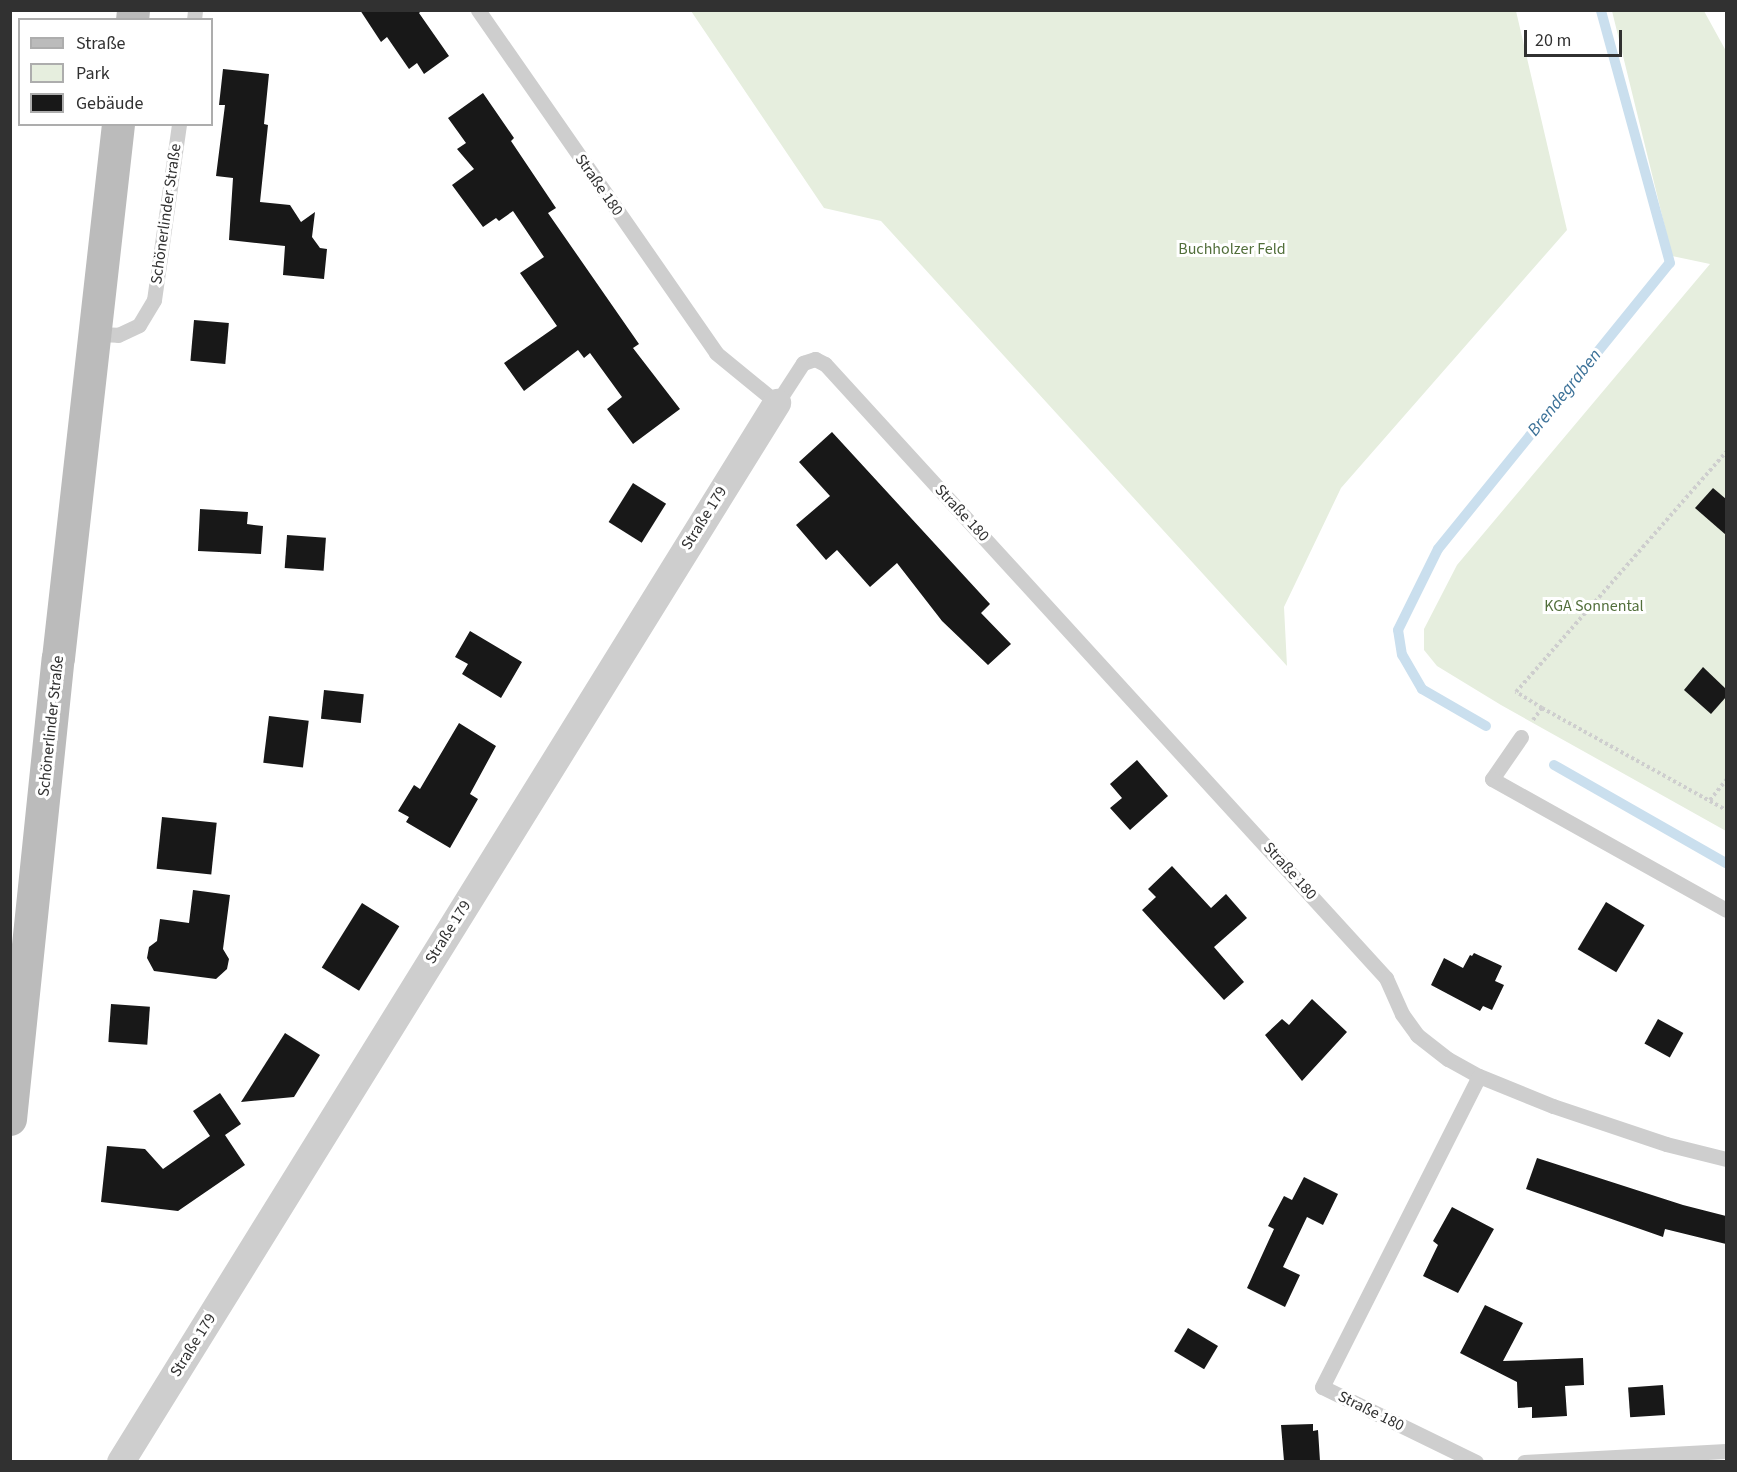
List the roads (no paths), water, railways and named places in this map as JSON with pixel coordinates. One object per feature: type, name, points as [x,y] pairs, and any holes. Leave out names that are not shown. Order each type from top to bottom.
[{"type":"main road","name":"Schönerlinder Straße","points":[[10,1119],[118,126]]},
{"type":"street","name":"Straße 179","points":[[121,1461],[777,403]]},
{"type":"lane","name":"Straße 180","points":[[478,10],[716,352],[777,403],[803,363],[815,359],[825,364],[1386,978],[1402,1014],[1417,1035],[1448,1059],[1479,1076],[1553,1106],[1666,1144],[1726,1159]]},
{"type":"lane","name":"Schönerlinder Straße","points":[[94,334],[118,335],[139,325],[154,300],[179,126]]},
{"type":"lane","points":[[1521,737],[1492,779],[1726,910]]},
{"type":"lane","name":"Straße 180","points":[[1476,1461],[1322,1387],[1479,1076]]},
{"type":"lane","points":[[1524,1461],[1726,1451]]},
{"type":"waterway","name":"Brendegraben","points":[[1486,726],[1422,689],[1402,655],[1398,630],[1438,549],[1670,263],[1601,10]]},
{"type":"waterway","name":"Brendegraben","points":[[1554,765],[1726,863]]},
{"type":"park label","name":"Buchholzer Feld","points":[[1232,249]]},
{"type":"park label","name":"KGA Sonnental","points":[[1594,606]]}]
